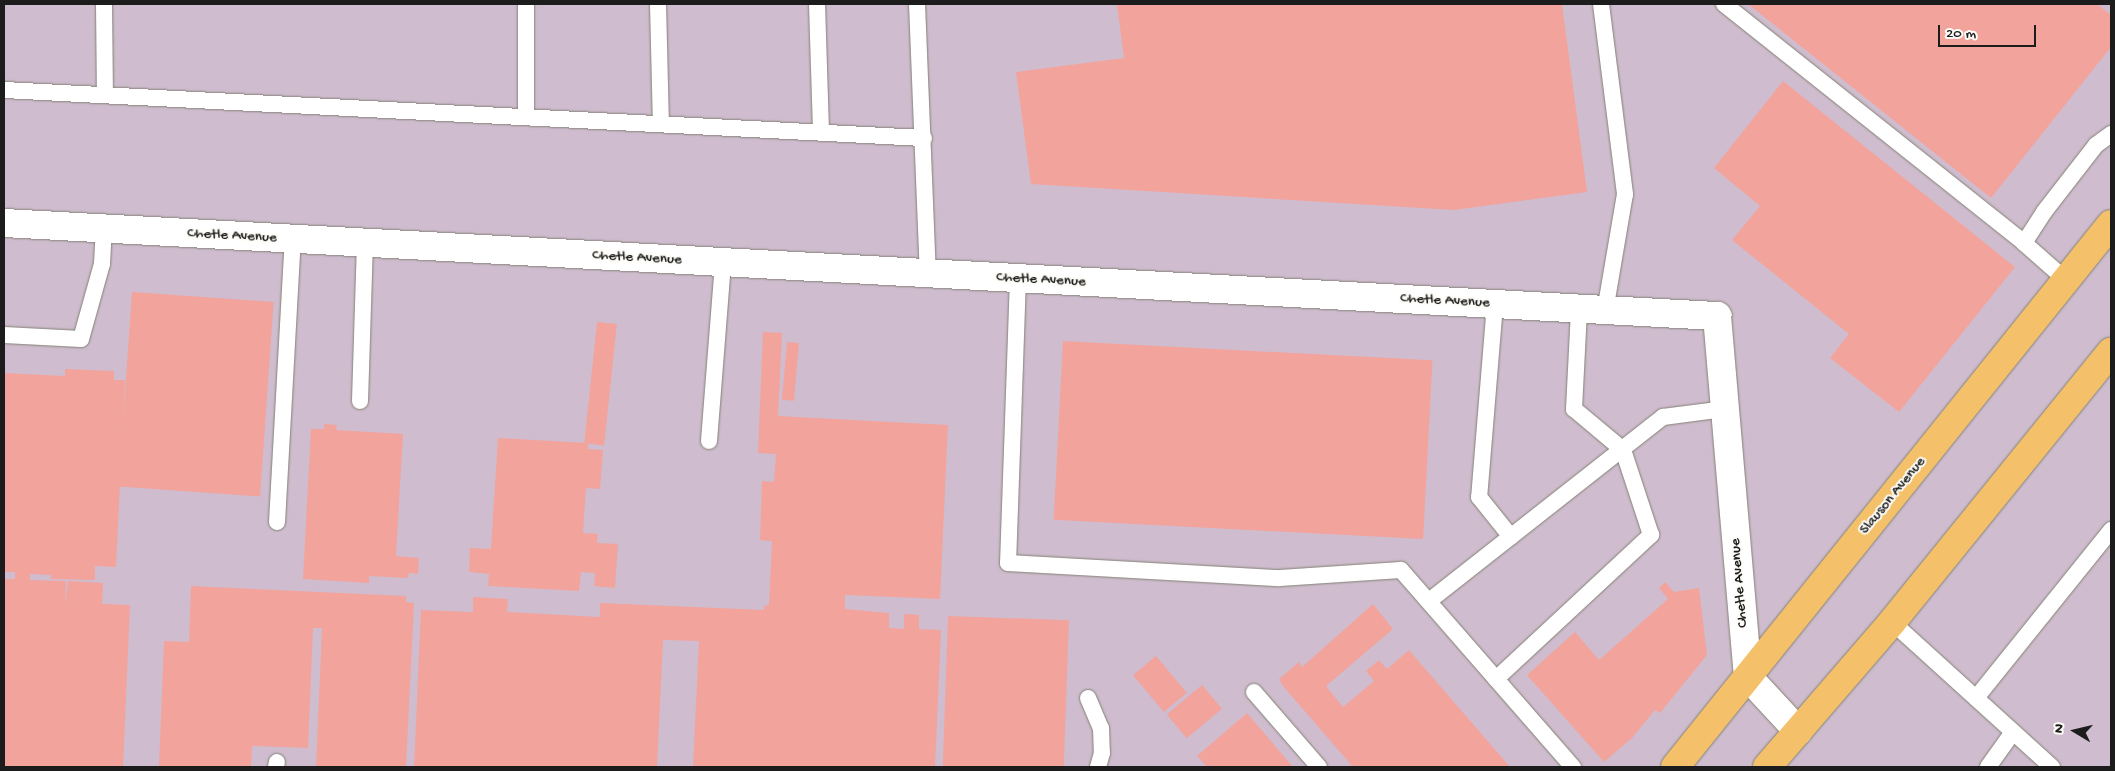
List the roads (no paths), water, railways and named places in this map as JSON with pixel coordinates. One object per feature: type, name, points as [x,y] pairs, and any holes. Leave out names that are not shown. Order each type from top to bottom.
[{"type":"main road","name":"Slauson Avenue","points":[[1675,767],[2111,224]]},
{"type":"main road","points":[[1767,767],[1892,622],[2111,352]]},
{"type":"street","name":"Chetle Avenue","points":[[4,223],[1717,316],[1748,677]]},
{"type":"street","points":[[1748,677],[1798,731]]},
{"type":"lane","points":[[104,4],[106,95]]},
{"type":"lane","points":[[526,4],[526,117]]},
{"type":"lane","points":[[658,4],[661,124]]},
{"type":"lane","points":[[817,4],[821,133]]},
{"type":"lane","points":[[917,4],[924,138],[928,273]]},
{"type":"lane","points":[[1496,679],[1651,534],[1623,450],[1574,410],[1592,310],[1625,194],[1601,4]]},
{"type":"lane","points":[[1724,4],[2024,243],[2066,280]]},
{"type":"lane","points":[[4,90],[924,138]]},
{"type":"lane","points":[[2024,243],[2044,212],[2096,145],[2111,134]]},
{"type":"lane","points":[[4,335],[81,339],[102,264],[104,228]]},
{"type":"lane","points":[[277,522],[293,239]]},
{"type":"lane","points":[[360,401],[366,243]]},
{"type":"lane","points":[[708,441],[723,262]]},
{"type":"lane","points":[[1018,278],[1008,563],[1280,578],[1401,570],[1573,767]]},
{"type":"lane","points":[[1496,304],[1479,497],[1511,537]]},
{"type":"lane","points":[[1429,601],[1663,417],[1725,409]]},
{"type":"lane","points":[[1976,698],[2111,530]]},
{"type":"lane","points":[[1892,622],[2013,732],[2044,764]]},
{"type":"lane","points":[[1254,692],[1319,767]]},
{"type":"lane","points":[[1088,698],[1101,728],[1102,753],[1098,767]]},
{"type":"lane","points":[[1988,767],[2013,732]]}]
